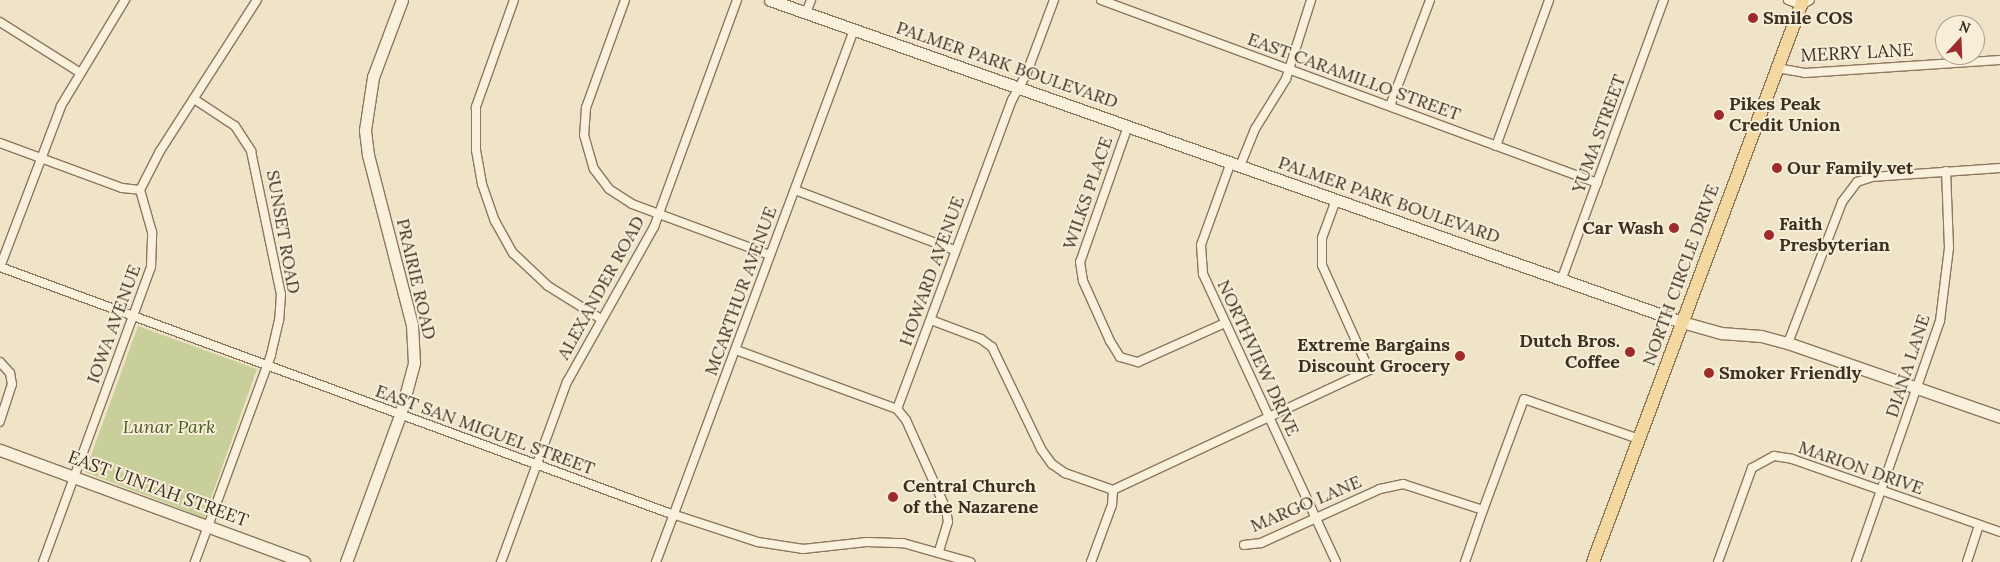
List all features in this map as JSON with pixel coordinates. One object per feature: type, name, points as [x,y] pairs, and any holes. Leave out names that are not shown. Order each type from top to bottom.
[{"type":"main road","name":"PRAIRIE ROAD","points":[[346,562],[400,415],[412,375],[415,350],[412,325],[368,155],[365,130],[371,84],[402,0]]},
{"type":"main road","name":"PALMER PARK BOULEVARD","points":[[770,0],[1562,278],[1682,322],[1721,333],[1761,336],[1788,343],[2000,417]]},
{"type":"main road","name":"NORTH CIRCLE DRIVE","points":[[1593,562],[1777,68],[1805,2]]},
{"type":"main road","name":"EAST UINTAH STREET","points":[[0,450],[304,562]]},
{"type":"street","points":[[0,267],[40,158],[79,72],[125,0]]},
{"type":"street","points":[[0,143],[122,188],[140,190],[194,99],[257,0]]},
{"type":"street","points":[[514,0],[476,107],[476,150],[482,184],[495,221],[513,253],[548,286],[601,319]]},
{"type":"street","points":[[625,0],[589,98],[584,135],[592,164],[609,188],[632,204],[770,255]]},
{"type":"street","name":"ALEXANDER ROAD","points":[[501,562],[567,382],[601,319],[645,248],[737,0]]},
{"type":"street","points":[[806,13],[811,0]]},
{"type":"street","name":"HOWARD AVENUE","points":[[897,409],[1012,100],[1019,88],[1054,0]]},
{"type":"street","name":"EAST CARAMILLO STREET","points":[[1101,0],[1596,183]]},
{"type":"street","name":"NORTHVIEW DRIVE","points":[[1311,0],[1288,69],[1274,101],[1255,129],[1236,164],[1200,255],[1203,274],[1336,562]]},
{"type":"street","points":[[1390,106],[1430,0]]},
{"type":"street","points":[[1496,146],[1549,0]]},
{"type":"street","name":"YUMA STREET","points":[[1562,278],[1664,0]]},
{"type":"street","points":[[1788,0],[1805,2]]},
{"type":"street","points":[[0,22],[79,72]]},
{"type":"street","name":"MCARTHUR AVENUE","points":[[656,562],[854,30]]},
{"type":"street","name":"MERRY LANE","points":[[1777,68],[1805,72],[2000,60]]},
{"type":"street","name":"SUNSET ROAD","points":[[194,99],[235,126],[256,161],[281,294],[277,334],[195,562]]},
{"type":"street","name":"WILKS PLACE","points":[[1128,126],[1080,262],[1083,281],[1110,341],[1120,357],[1138,362],[1225,323]]},
{"type":"street","points":[[1788,343],[1842,202],[1852,187],[1872,176],[2000,168]]},
{"type":"street","name":"DIANA LANE","points":[[1856,562],[1936,338],[1946,286],[1950,231],[1946,171]]},
{"type":"street","name":"IOWA AVENUE","points":[[43,562],[134,316],[153,256],[150,219],[140,190]]},
{"type":"street","points":[[795,190],[955,250]]},
{"type":"street","points":[[931,320],[981,339],[992,347],[1041,449],[1052,464],[1065,473],[1113,490],[1369,370],[1322,265],[1322,238],[1336,200]]},
{"type":"street","name":"EAST SAN MIGUEL STREET","points":[[0,267],[674,514],[778,546],[821,548],[881,542],[939,551],[970,562]]},
{"type":"street","points":[[736,350],[897,409],[906,420],[946,509],[948,522],[939,551]]},
{"type":"street","points":[[0,362],[10,372],[12,384],[0,422]]},
{"type":"street","points":[[1465,562],[1524,399],[1639,439]]},
{"type":"street","name":"MARION DRIVE","points":[[1718,562],[1749,475],[1757,462],[1766,458],[1792,459],[2000,532]]},
{"type":"street","name":"MARGO LANE","points":[[1244,545],[1261,543],[1380,489],[1410,484],[1483,510]]},
{"type":"street","points":[[1091,562],[1112,505],[1113,490]]},
{"type":"street","points":[[1967,562],[1979,525]]},
{"type":"green space","name":"Lunar Park","points":[[138,326],[257,369],[204,518],[85,472]]},
{"type":"place","name":"Smile COS","points":[[1753,18]]},
{"type":"place","name":"Pikes Peak Credit Union","points":[[1719,115]]},
{"type":"place","name":"Our Family vet","points":[[1777,168]]},
{"type":"place","name":"Car Wash","points":[[1674,228]]},
{"type":"place","name":"Faith Presbyterian","points":[[1769,235]]},
{"type":"place","name":"Dutch Bros. Coffee","points":[[1630,352]]},
{"type":"place","name":"Extreme Bargains Discount Grocery","points":[[1460,356]]},
{"type":"place","name":"Smoker Friendly","points":[[1709,373]]},
{"type":"place","name":"Central Church of the Nazarene","points":[[893,497]]}]
